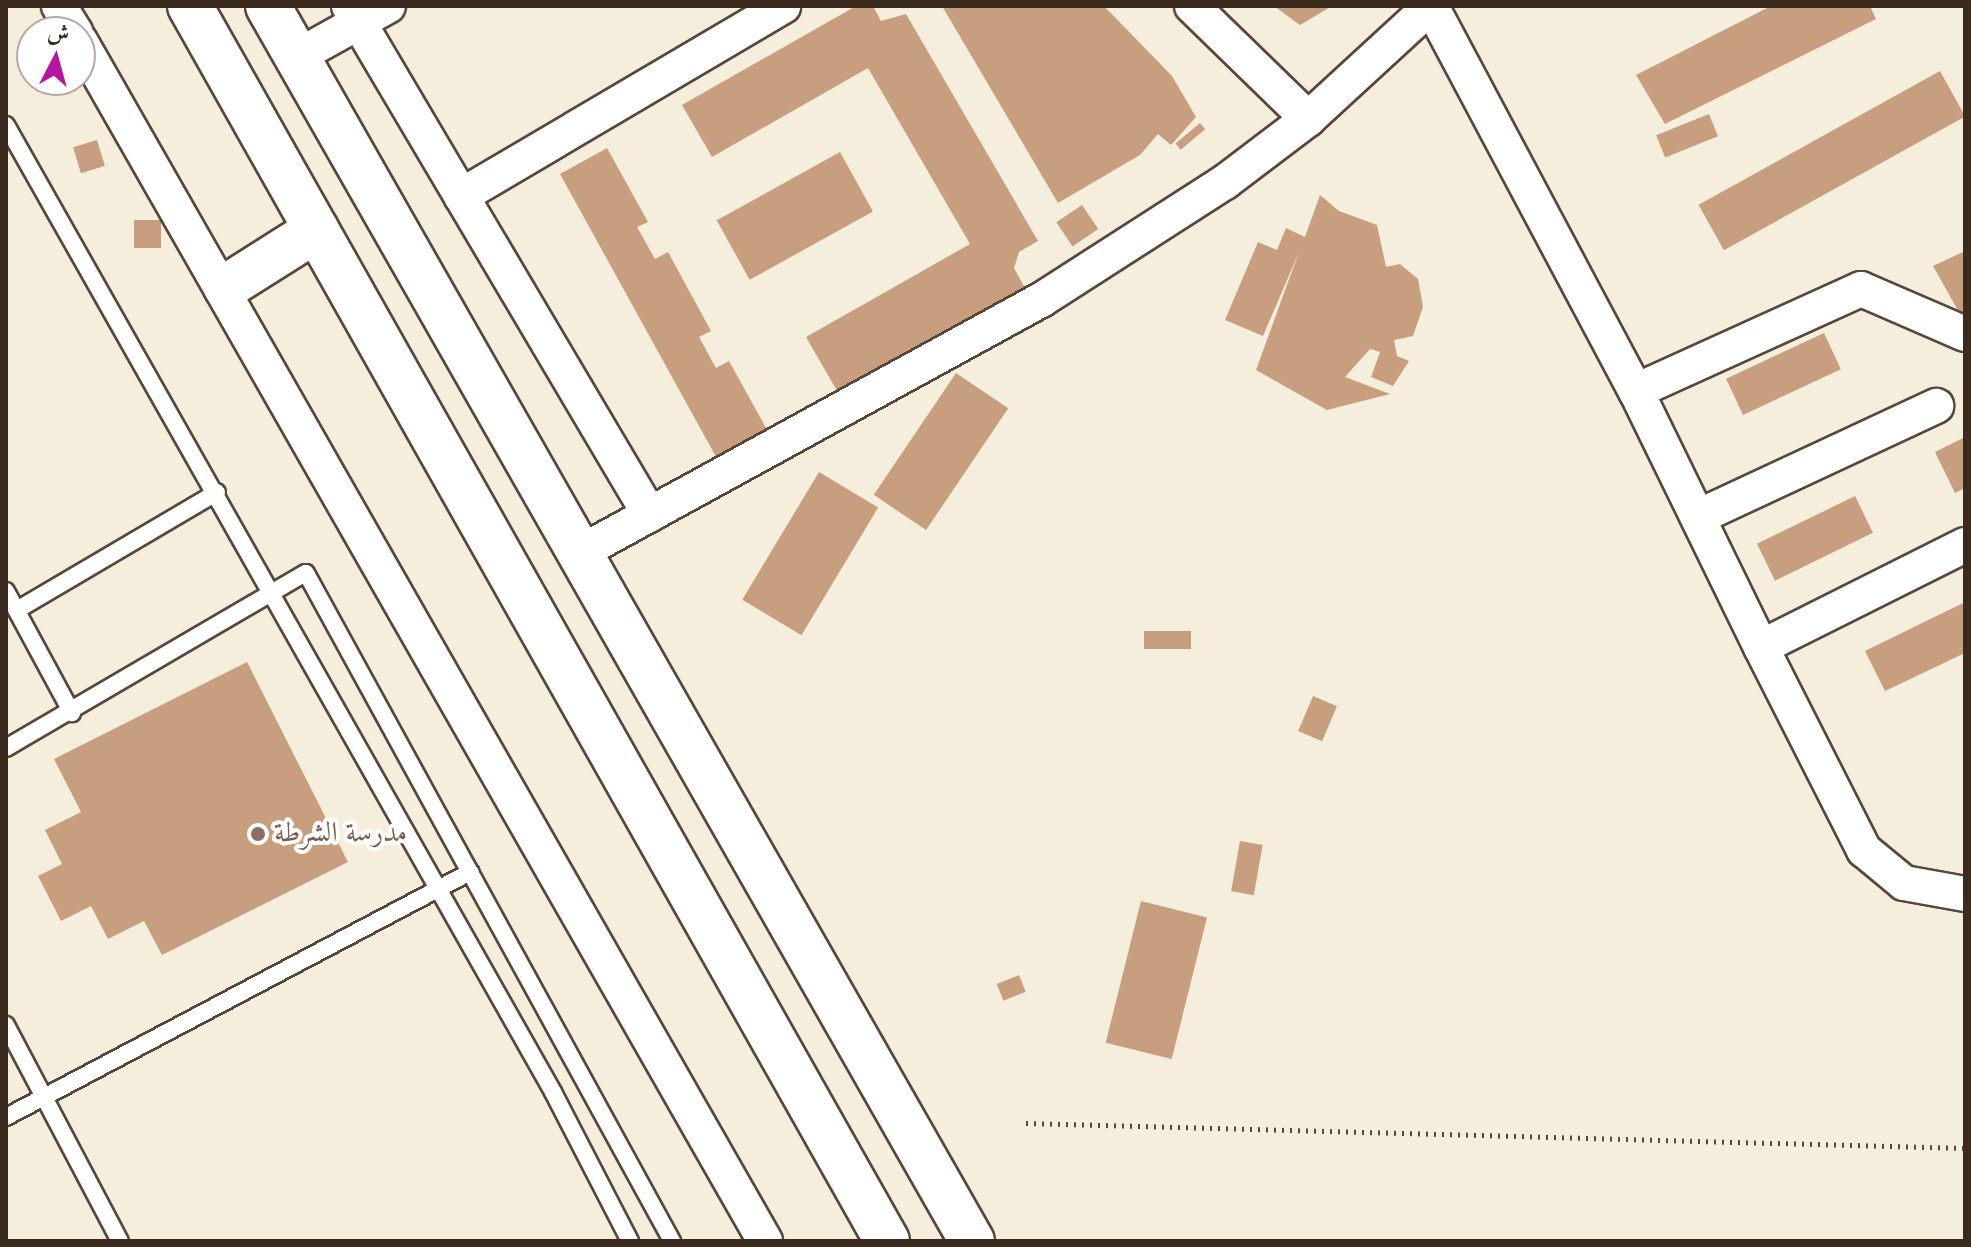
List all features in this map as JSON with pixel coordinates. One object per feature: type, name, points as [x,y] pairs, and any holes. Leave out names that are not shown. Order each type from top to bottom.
[{"type":"highway","points":[[190,6],[887,1241]]},
{"type":"highway","points":[[268,6],[972,1241]]},
{"type":"highway","points":[[226,287],[316,230]]},
{"type":"street","points":[[461,196],[783,6]]},
{"type":"street","points":[[1192,6],[1308,119]]},
{"type":"street","points":[[581,552],[1041,300],[1308,119],[1431,6],[1636,391],[1864,850],[1904,883],[1965,894]]},
{"type":"street","points":[[298,56],[365,11],[461,196],[650,515]]},
{"type":"street","points":[[96,68],[226,287],[765,1241]]},
{"type":"street","points":[[1636,391],[1861,289],[1965,334]]},
{"type":"street","points":[[1698,517],[1936,406]]},
{"type":"street","points":[[1761,647],[1965,545]]},
{"type":"lane","points":[[6,125],[217,492],[271,597],[437,889],[630,1241]]},
{"type":"lane","points":[[17,610],[217,492]]},
{"type":"lane","points":[[6,748],[271,597],[306,573],[672,1241]]},
{"type":"lane","points":[[6,591],[72,713]]},
{"type":"lane","points":[[6,1117],[470,872]]},
{"type":"lane","points":[[6,1025],[120,1241]]},
{"type":"path","points":[[1026,1123],[1965,1148]]},
{"type":"building","points":[[856,6],[873,6],[881,21],[906,14],[1038,241],[1019,252],[1014,268],[1026,290],[840,396],[806,337],[970,244],[868,68],[712,157],[682,105]]},
{"type":"building","points":[[942,6],[1104,6],[1172,76],[1196,117],[1171,145],[1158,134],[1140,155],[1058,203]]},
{"type":"building","points":[[1274,6],[1332,6],[1300,25]]},
{"type":"building","points":[[1771,6],[1870,6],[1876,19],[1665,124],[1636,75]]},
{"type":"building","points":[[1940,71],[1965,117],[1724,250],[1699,205]]},
{"type":"building","points":[[1709,114],[1718,136],[1665,158],[1656,135]]},
{"type":"building","points":[[1200,123],[1205,129],[1181,150],[1175,144]]},
{"type":"building","points":[[97,140],[105,166],[81,173],[73,147]]},
{"type":"building","points":[[607,148],[648,222],[637,227],[655,259],[668,252],[711,331],[699,337],[716,368],[729,361],[771,437],[720,464],[560,174]]},
{"type":"building","points":[[840,152],[873,211],[750,280],[717,220]]},
{"type":"building","points":[[1320,195],[1339,211],[1377,225],[1386,267],[1400,264],[1418,279],[1423,307],[1413,336],[1394,340],[1397,356],[1409,361],[1393,386],[1371,377],[1380,352],[1370,349],[1345,377],[1390,394],[1327,410],[1256,370],[1299,252],[1263,336],[1225,320],[1258,242],[1277,250],[1286,228],[1305,237]]},
{"type":"building","points":[[1082,205],[1098,229],[1073,246],[1056,222]]},
{"type":"building","points":[[134,220],[161,220],[161,248],[134,248]]},
{"type":"building","points":[[1965,251],[1965,323],[1933,266]]},
{"type":"building","points":[[1824,333],[1841,369],[1743,415],[1726,379]]},
{"type":"building","points":[[956,373],[1008,408],[926,530],[874,495]]},
{"type":"building","points":[[1965,437],[1965,488],[1955,493],[1935,452]]},
{"type":"building","points":[[819,472],[878,508],[801,635],[742,600]]},
{"type":"building","points":[[1855,496],[1873,533],[1775,581],[1757,544]]},
{"type":"building","points":[[1965,602],[1965,653],[1885,691],[1865,651]]},
{"type":"building","points":[[1144,631],[1191,631],[1191,649],[1144,649]]},
{"type":"building","points":[[247,662],[348,862],[162,955],[144,921],[108,939],[91,906],[61,921],[38,876],[62,864],[45,830],[81,812],[54,759]]},
{"type":"building","points":[[1313,696],[1337,706],[1322,741],[1298,731]]},
{"type":"building","points":[[1240,841],[1263,845],[1254,895],[1231,891]]},
{"type":"building","points":[[1141,901],[1207,917],[1172,1059],[1106,1043]]},
{"type":"building","points":[[1019,975],[1026,992],[1003,1001],[997,984]]},
{"type":"place","name":"مدرسة الشرطة","points":[[258,834]]}]
